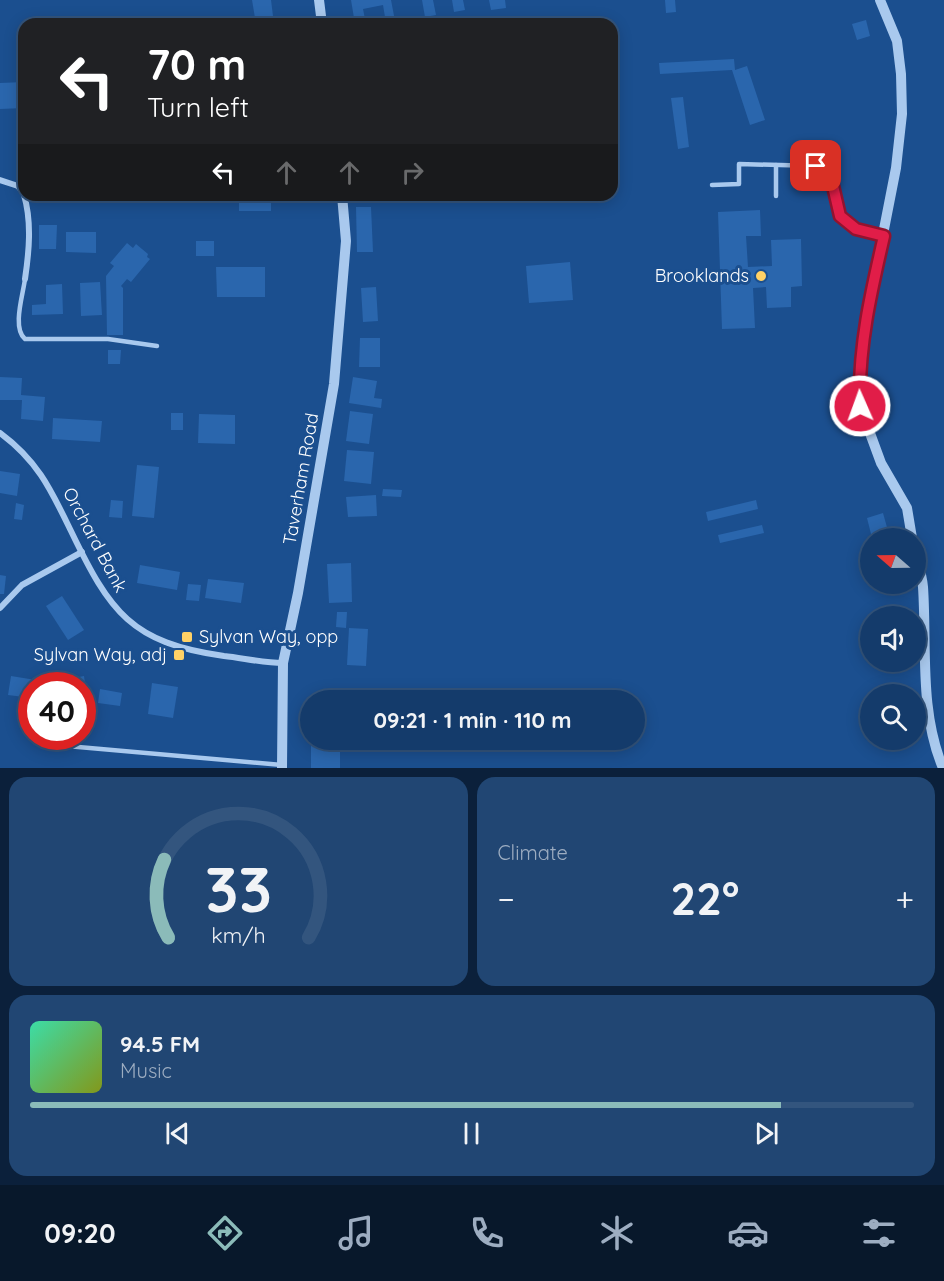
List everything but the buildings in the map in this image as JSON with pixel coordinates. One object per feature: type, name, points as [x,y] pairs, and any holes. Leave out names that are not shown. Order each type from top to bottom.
[{"type":"street","points":[[319,0],[321,18]]},
{"type":"street","points":[[880,0],[897,41],[902,114],[896,168],[865,326],[859,374],[860,406],[881,463],[907,508],[910,528]]},
{"type":"street","points":[[0,180],[18,186]]},
{"type":"street","points":[[25,279],[29,253],[26,201]]},
{"type":"street","name":"Taverham Road","points":[[282,766],[283,663],[298,593],[334,384],[346,241],[343,201]]},
{"type":"street","name":"Orchard Bank","points":[[0,433],[21,448],[55,495],[100,588],[127,620],[160,641],[206,653],[283,663]]},
{"type":"street","points":[[0,608],[22,585],[82,552]]},
{"type":"street","points":[[923,594],[928,710],[944,768]]},
{"type":"lane","points":[[712,185],[739,184],[739,164],[816,166],[830,173],[840,216],[856,229],[884,236]]},
{"type":"lane","points":[[776,165],[776,196]]},
{"type":"lane","points":[[25,279],[19,333],[25,339],[108,339],[157,346]]},
{"type":"lane","points":[[96,749],[282,766]]},
{"type":"place","name":"Brooklands","points":[[761,276]]},
{"type":"place","name":"Sylvan Way, opp","points":[[187,637]]},
{"type":"place","name":"Sylvan Way, adj","points":[[179,655]]},
{"type":"route","points":[[816,166],[830,173],[840,216],[856,229],[884,236],[865,326],[859,374],[860,406]]}]
